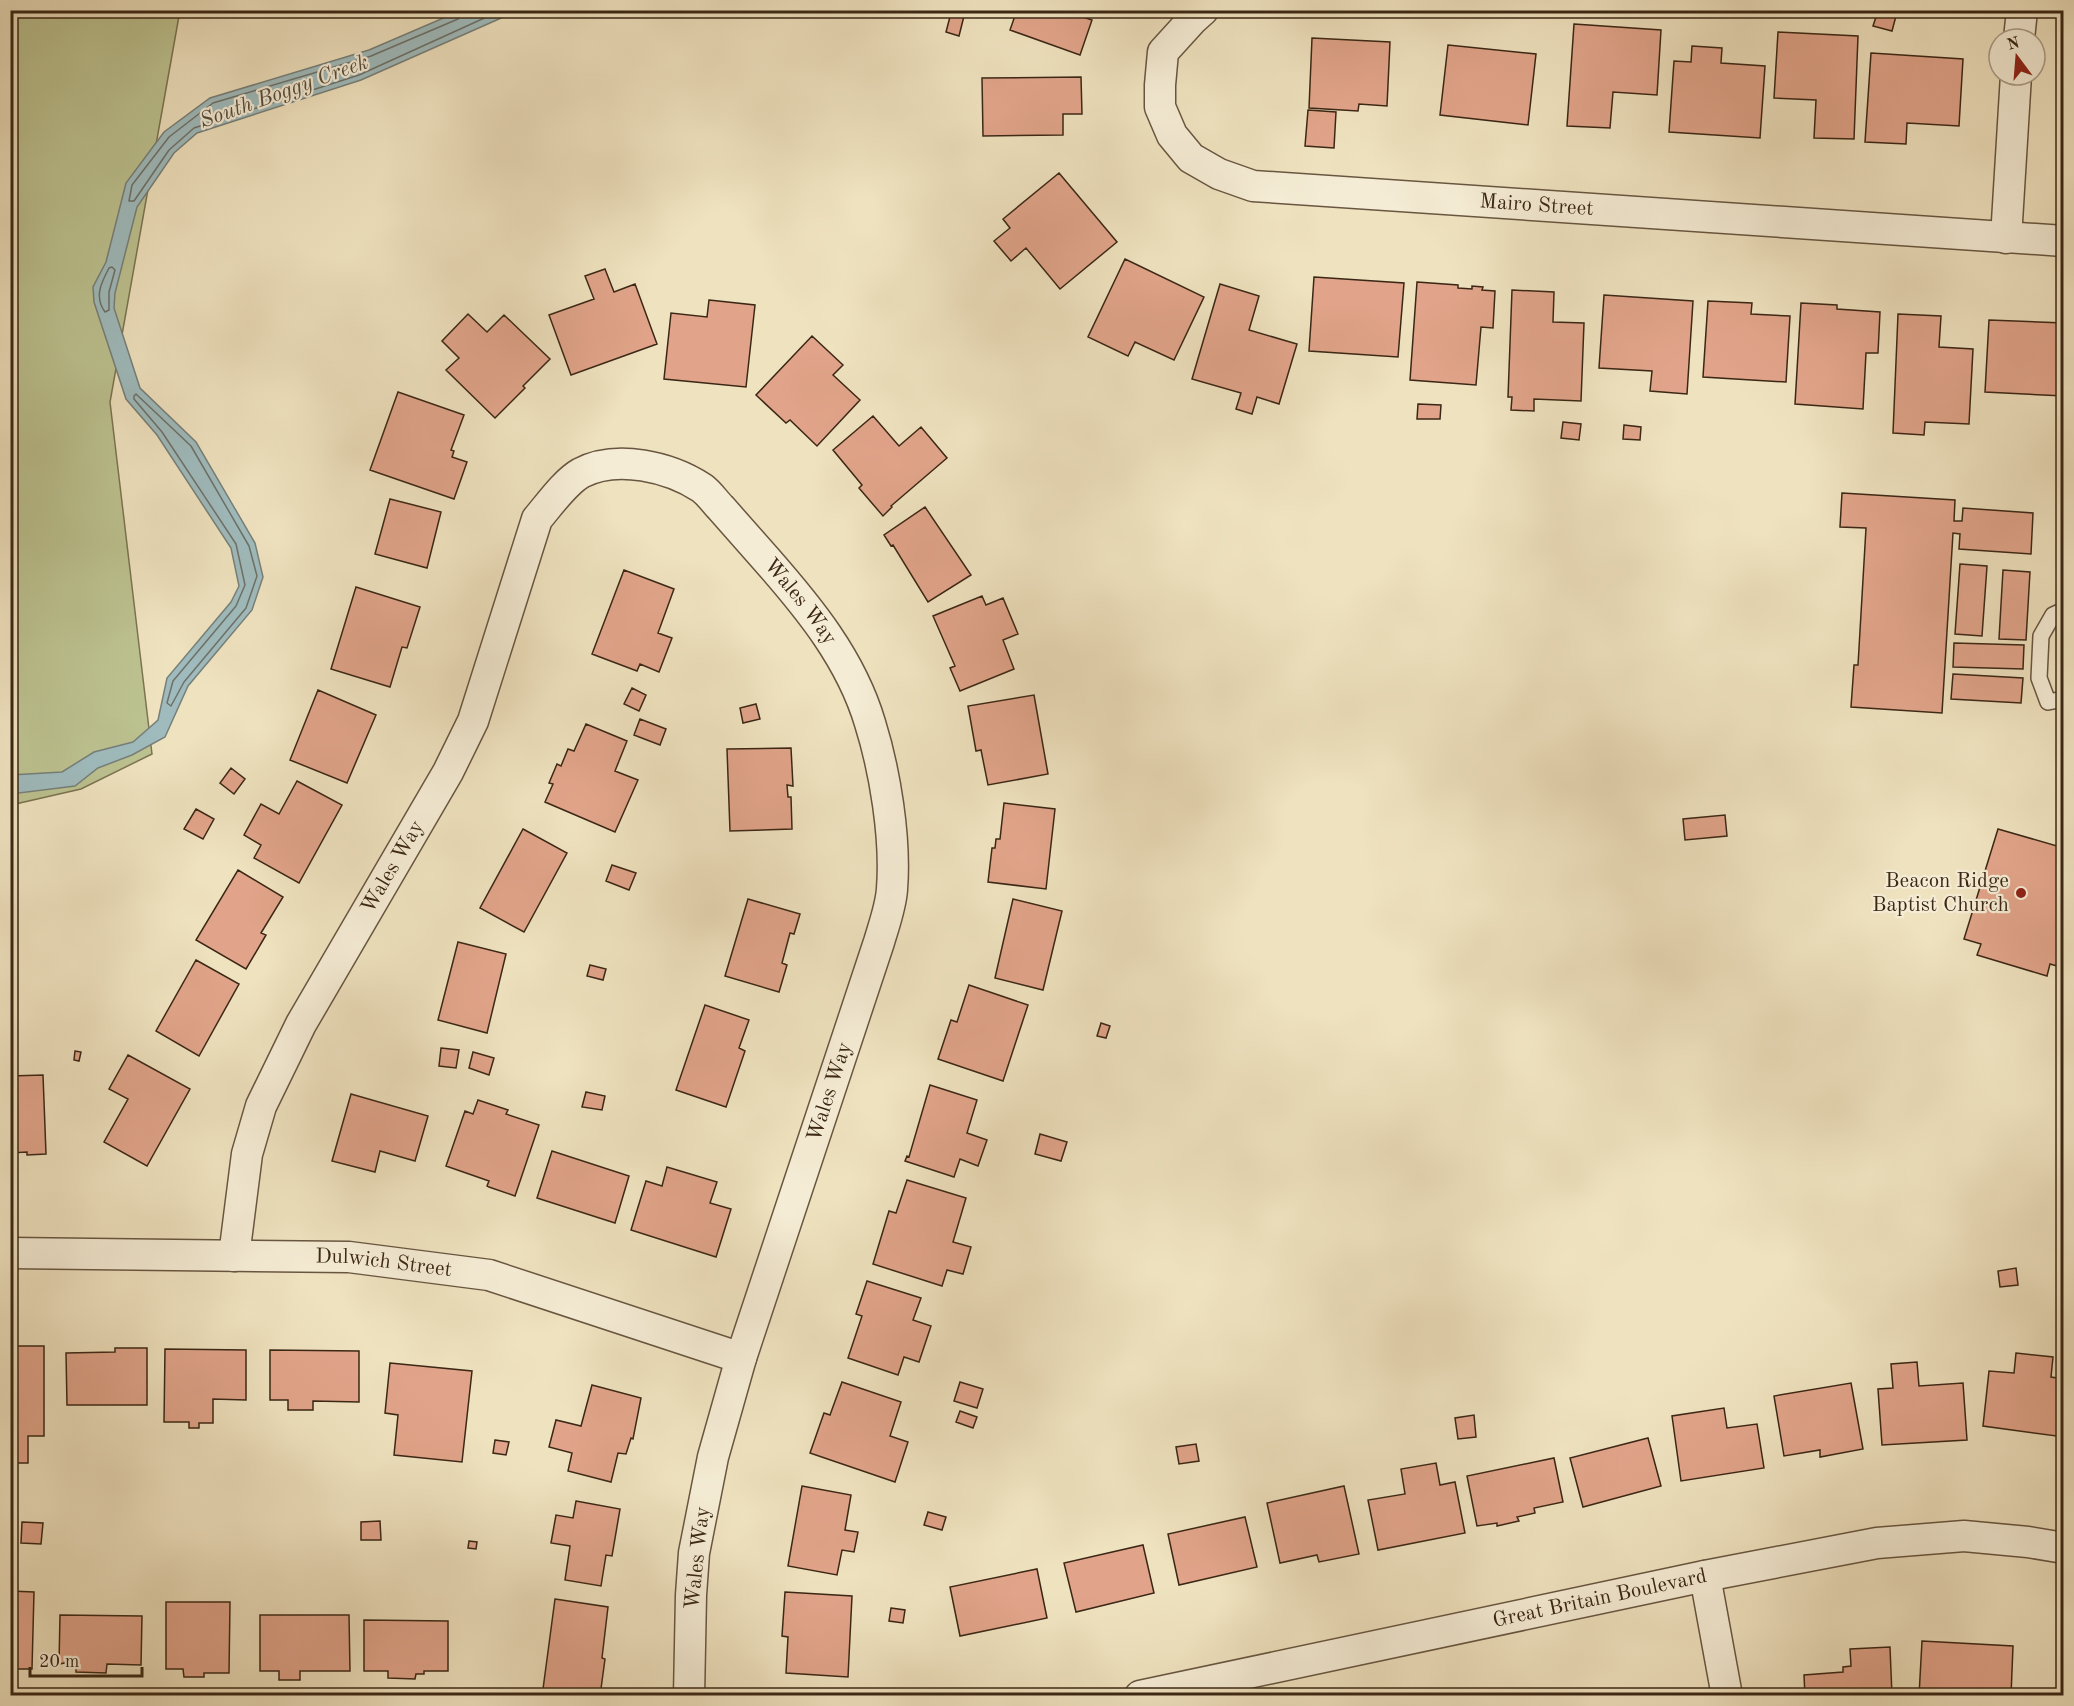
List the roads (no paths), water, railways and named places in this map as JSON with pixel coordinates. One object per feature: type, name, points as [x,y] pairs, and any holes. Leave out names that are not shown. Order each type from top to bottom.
[{"type":"street","name":"Mairo Street","points":[[1203,10],[1163,52],[1160,107],[1172,135],[1191,158],[1219,174],[1253,186],[2064,241]]},
{"type":"street","points":[[2020,27],[2022,10]]},
{"type":"street","points":[[2006,238],[2015,87]]},
{"type":"street","name":"Wales Way","points":[[234,1256],[248,1154],[261,1106],[301,1024],[448,772],[473,721],[537,519],[557,494],[580,473],[605,466],[638,463],[668,471],[704,489],[798,596],[828,635],[853,678],[870,721],[882,765],[889,820],[892,891],[879,942],[741,1358],[713,1457],[694,1553],[689,1695]]},
{"type":"street","name":"Dulwich Street","points":[[10,1253],[349,1257],[489,1275],[741,1358]]},
{"type":"street","name":"Great Britain Boulevard","points":[[1153,1694],[1706,1576],[1877,1543],[1965,1536],[2064,1548]]},
{"type":"street","points":[[1706,1576],[1727,1695]]},
{"type":"lane","points":[[2064,610],[2053,615],[2041,636],[2039,678],[2048,702],[2064,699]]},
{"type":"water","name":"South Boggy Creek","points":[[462,10],[517,11],[361,80],[197,133],[174,153],[137,207],[115,293],[114,308],[140,388],[196,442],[255,543],[263,577],[252,610],[188,686],[165,737],[132,755],[98,768],[75,786],[11,794],[11,775],[62,772],[94,752],[133,742],[158,720],[167,678],[231,602],[239,586],[231,548],[157,435],[126,399],[94,302],[93,287],[106,262],[126,183],[164,132],[210,98],[369,50]]},
{"type":"place","name":"Beacon Ridge Baptist Church","points":[[2021,893]]}]
